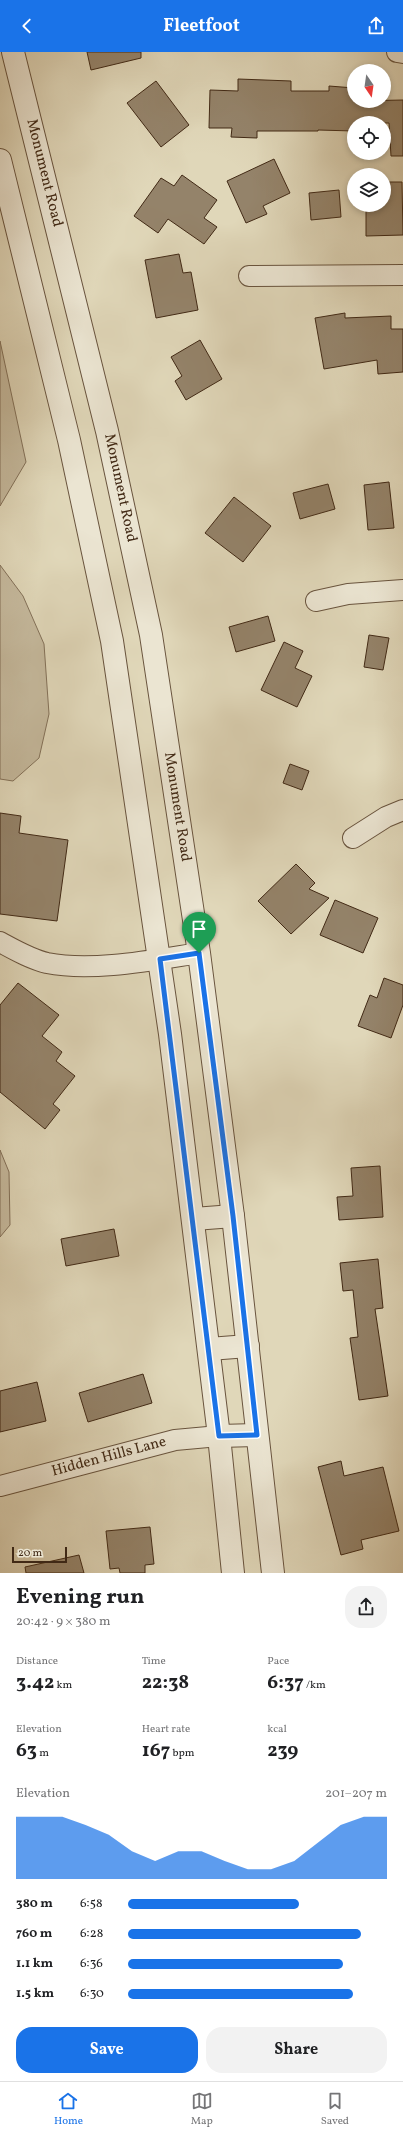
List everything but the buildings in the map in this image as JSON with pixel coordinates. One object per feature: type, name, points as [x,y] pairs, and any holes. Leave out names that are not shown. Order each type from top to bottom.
[{"type":"street","name":"Monument Road","points":[[13,52],[78,308],[129,528],[151,635],[199,953],[233,1216],[273,1573]]},
{"type":"street","points":[[397,52],[403,52]]},
{"type":"street","points":[[0,160],[69,440],[112,641],[160,959],[194,1219],[233,1573]]},
{"type":"street","points":[[250,276],[403,275]]},
{"type":"street","points":[[316,601],[348,594],[403,590]]},
{"type":"street","points":[[353,838],[386,817],[403,810]]},
{"type":"street","points":[[0,942],[21,954],[46,962],[73,966],[160,959],[199,953]]},
{"type":"street","points":[[194,1219],[233,1216]]},
{"type":"street","points":[[209,1349],[248,1346]]},
{"type":"street","points":[[219,1436],[257,1435]]},
{"type":"street","name":"Hidden Hills Lane","points":[[0,1486],[175,1440],[219,1436]]},
{"type":"shaded area","points":[[0,341],[26,462],[0,506]]},
{"type":"shaded area","points":[[0,565],[23,596],[44,644],[49,714],[39,758],[13,781],[0,779]]},
{"type":"shaded area","points":[[0,1150],[9,1172],[10,1225],[0,1237]]},
{"type":"route","points":[[199,953],[233,1216],[257,1435],[219,1436],[194,1219],[160,959],[199,953]]}]
